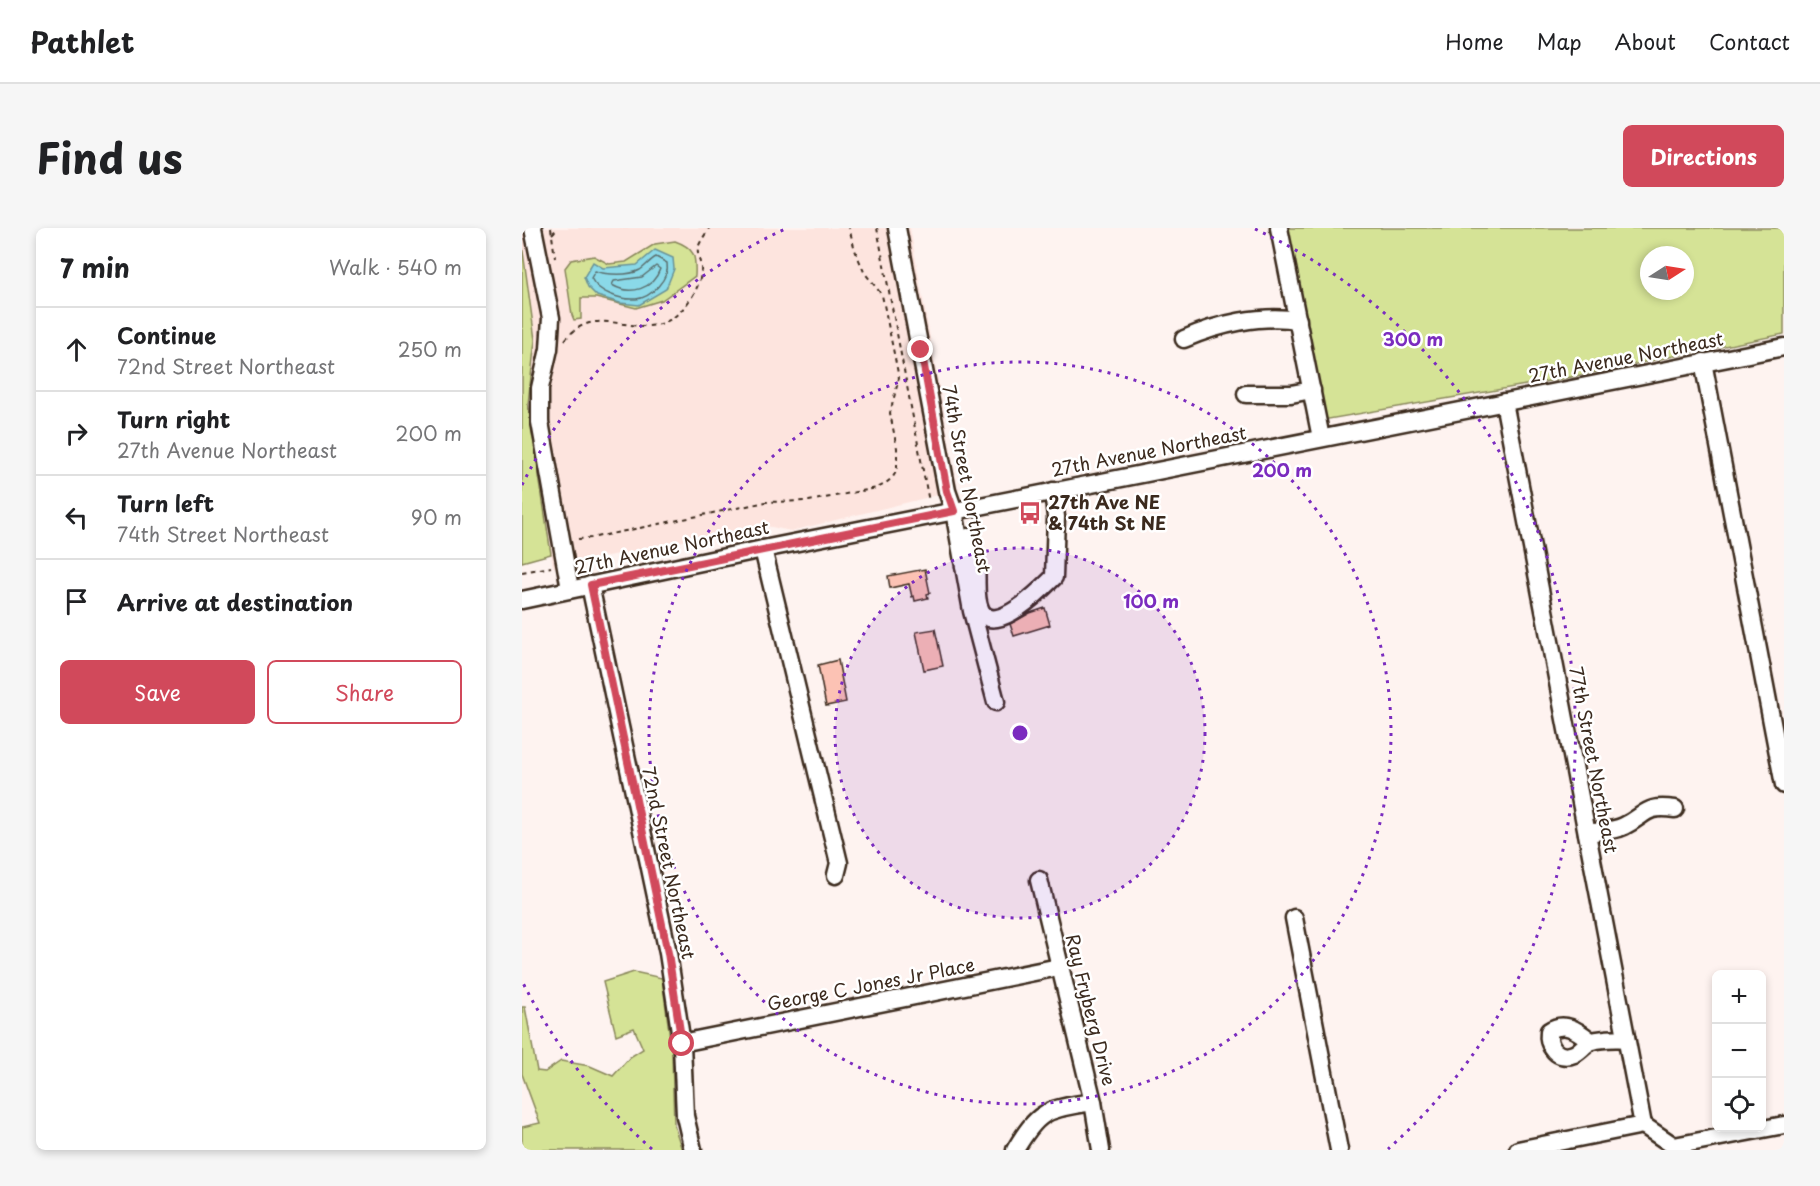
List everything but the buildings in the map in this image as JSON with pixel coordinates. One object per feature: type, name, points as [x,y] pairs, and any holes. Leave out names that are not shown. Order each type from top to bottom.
[{"type":"street","points":[[533,228],[551,326],[549,349],[540,388],[540,422],[570,590]]},
{"type":"street","name":"74th Street Northeast","points":[[897,228],[947,491],[958,510],[972,611],[996,702]]},
{"type":"street","points":[[1280,228],[1321,438]]},
{"type":"street","points":[[1184,339],[1239,322],[1281,317],[1298,320]]},
{"type":"street","name":"27th Avenue Northeast","points":[[522,600],[763,549],[1784,347]]},
{"type":"street","points":[[1703,362],[1784,785]]},
{"type":"street","points":[[1246,394],[1291,394],[1312,390]]},
{"type":"street","name":"77th Street Northeast","points":[[1504,402],[1643,1125]]},
{"type":"street","points":[[958,510],[975,560],[978,602],[984,615],[995,618],[1009,614],[1023,605],[1054,577],[1056,518],[1053,491]]},
{"type":"street","points":[[763,549],[840,863],[836,875]]},
{"type":"street","name":"72nd Street Northeast","points":[[591,585],[668,953],[682,1044],[685,1116],[693,1150]]},
{"type":"street","points":[[1587,833],[1623,826],[1654,807],[1675,809]]},
{"type":"street","name":"Ray Fryberg Drive","points":[[1039,880],[1093,1102],[1101,1150]]},
{"type":"street","points":[[1294,918],[1340,1150]]},
{"type":"street","name":"George C Jones Jr Place","points":[[691,1041],[1059,967]]},
{"type":"street","points":[[1591,1041],[1626,1038]]},
{"type":"street","points":[[1015,1150],[1031,1124],[1043,1114],[1056,1108],[1093,1102]]},
{"type":"street","points":[[1518,1150],[1643,1125],[1674,1146],[1784,1125]]},
{"type":"path","points":[[550,228],[556,264]]},
{"type":"path","points":[[552,234],[558,228]]},
{"type":"path","points":[[565,340],[571,332],[598,320],[652,327],[669,319],[690,300],[701,271],[698,249],[709,228]]},
{"type":"path","points":[[578,539],[766,502],[808,501],[877,488],[893,477],[899,462],[890,413],[899,378],[882,295],[864,272],[849,228]]},
{"type":"path","points":[[877,228],[932,516]]},
{"type":"path","points":[[563,347],[566,332]]},
{"type":"path","points":[[575,531],[578,546]]},
{"type":"path","points":[[522,572],[556,566]]},
{"type":"shaded area","points":[[522,228],[910,228],[958,490],[791,531],[762,525],[553,567],[528,404],[535,340],[522,244]]},
{"type":"green space","points":[[1287,228],[1784,228],[1784,334],[1561,379],[1323,420]]},
{"type":"green space","points":[[675,241],[687,247],[693,254],[695,276],[662,300],[636,308],[596,298],[581,298],[581,319],[574,320],[565,268],[571,260],[594,256],[609,264],[626,262],[655,244]]},
{"type":"green space","points":[[522,244],[535,340],[528,404],[551,554],[522,562]]},
{"type":"green space","points":[[634,972],[662,978],[672,1054],[674,1125],[682,1150],[522,1150],[522,1127],[540,1123],[522,1074],[522,1007],[525,1007],[537,1071],[545,1072],[561,1061],[590,1066],[613,1076],[630,1057],[643,1049],[634,1028],[616,1035],[603,982]]},
{"type":"water","points":[[655,250],[673,258],[674,269],[666,289],[639,305],[620,303],[597,296],[588,287],[584,277],[593,262],[603,268],[637,265]]},
{"type":"place","name":"27th Ave NE & 74th St NE","points":[[1030,513]]},
{"type":"route","points":[[682,1044],[668,953],[591,585],[954,511],[947,491],[921,350]]}]
